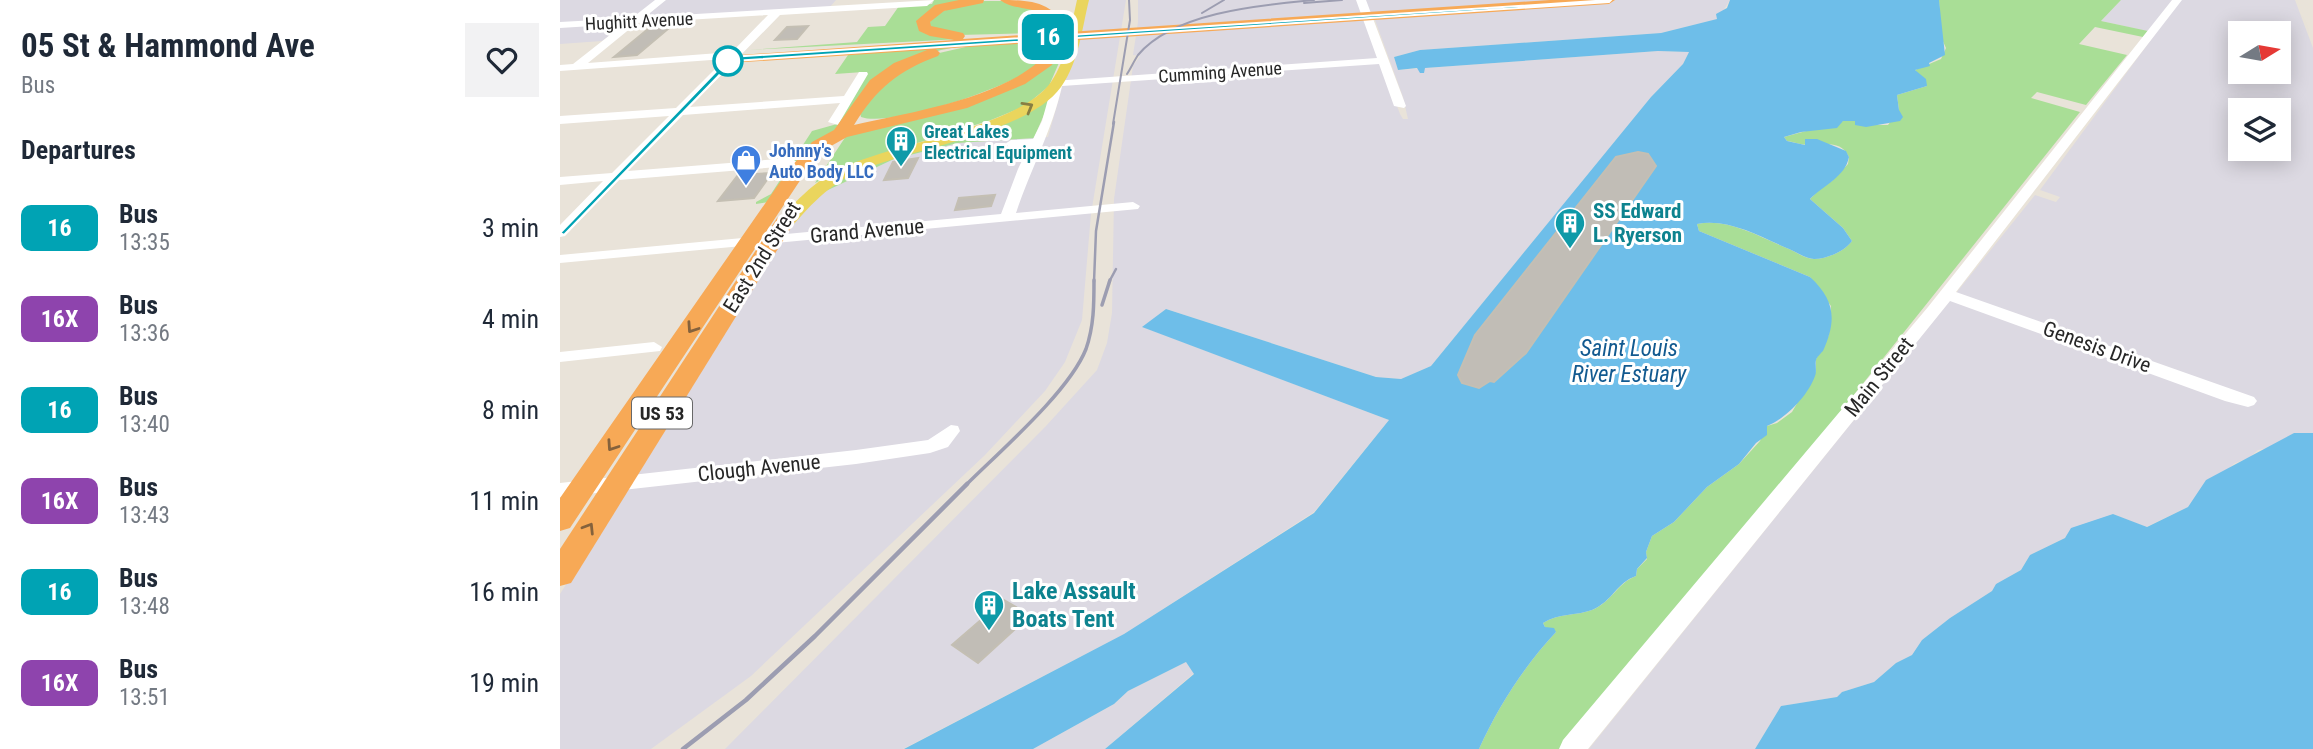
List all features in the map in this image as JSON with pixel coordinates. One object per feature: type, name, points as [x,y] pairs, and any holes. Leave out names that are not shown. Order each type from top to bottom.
[{"type":"highway","points":[[978,0],[940,8],[926,16],[922,24],[935,33],[954,36],[1031,37],[1552,0]]},
{"type":"highway","points":[[1006,0],[1047,10],[1057,21],[1061,32]]},
{"type":"highway","points":[[733,57],[1609,0]]},
{"type":"highway","name":"US 53","points":[[837,128],[983,98],[1030,74],[1049,58],[1061,32]]},
{"type":"highway","name":"US 53","points":[[837,128],[867,81],[890,70],[923,56],[960,47],[1031,37]]},
{"type":"highway","points":[[867,81],[856,115],[859,120],[882,120],[983,98]]},
{"type":"highway","name":"East 2nd Street","points":[[560,574],[837,128]]},
{"type":"highway","name":"East 2nd Street","points":[[560,520],[572,488],[768,238],[810,154],[837,128]]},
{"type":"main road","points":[[1061,32],[1070,0]]},
{"type":"main road","points":[[768,238],[817,190],[844,173],[894,152],[1009,117],[1041,100],[1057,83],[1083,0]]},
{"type":"street","points":[[560,79],[661,0]]},
{"type":"street","points":[[560,233],[789,0]]},
{"type":"street","points":[[1362,0],[1400,106]]},
{"type":"street","name":"Main Street","points":[[1572,749],[1946,294],[2177,0]]},
{"type":"street","name":"Hughitt Avenue","points":[[560,25],[928,2]]},
{"type":"street","points":[[560,68],[733,57]]},
{"type":"street","name":"Cumming Avenue","points":[[1057,83],[1384,61]]},
{"type":"street","points":[[837,128],[849,99],[867,81]]},
{"type":"street","points":[[1007,218],[1023,172],[1053,105],[1057,83]]},
{"type":"street","points":[[560,120],[849,99]]},
{"type":"street","points":[[1011,144],[1038,142]]},
{"type":"street","points":[[560,181],[791,162]]},
{"type":"street","name":"Grand Avenue","points":[[560,259],[1133,206]]},
{"type":"street","name":"Genesis Drive","points":[[1946,294],[2248,401]]},
{"type":"street","points":[[560,357],[654,347]]},
{"type":"street","name":"Clough Avenue","points":[[572,488],[856,457],[930,446],[942,442],[951,431]]},
{"type":"shaded area","points":[[560,0],[836,0],[829,8],[632,19],[602,41],[560,44]]},
{"type":"shaded area","points":[[1087,0],[1126,0],[1091,214],[1082,320],[1065,362],[1045,391],[985,455],[751,676],[651,749],[560,749],[560,594],[803,207],[811,198],[894,159],[958,143],[1048,137]]},
{"type":"shaded area","points":[[1138,0],[1730,0],[1718,19],[1661,33],[1420,50],[1394,57],[1398,70],[1658,51],[1689,52],[1683,64],[1651,97],[1431,366],[1401,379],[1376,377],[1166,309],[1143,327],[1389,420],[1314,512],[1124,634],[903,749],[725,749],[1046,426],[1097,370],[1107,343],[1112,313],[1114,199],[1133,66],[1140,56],[1133,55]],"holes":[[[1375,20],[1403,97],[1408,119],[1403,119],[1400,114],[1365,21]]]},
{"type":"shaded area","points":[[2121,0],[2295,0],[2313,48],[2313,433],[2294,433],[2269,448],[2258,450],[2223,473],[2206,480],[2188,507],[2146,527],[2113,514],[2030,555],[2021,570],[1996,584],[1992,591],[1950,618],[1922,640],[1912,655],[1896,663],[1874,682],[1842,692],[1837,697],[1781,706],[1755,749],[1589,749],[2035,195],[2056,202],[2060,197],[2040,190],[2156,33],[2101,21]]},
{"type":"shaded area","points":[[1186,662],[1194,673],[1105,749],[1033,749],[1114,704],[1128,691]]},
{"type":"green space","points":[[934,0],[971,0],[948,5],[918,22],[961,39],[749,50],[857,42],[868,27],[885,26],[899,6],[932,4]]},
{"type":"green space","points":[[1939,0],[2121,0],[2101,21],[2148,31],[2143,37],[2095,27],[2079,44],[2127,55],[2086,105],[2037,92],[2031,98],[2080,112],[1793,471],[1562,749],[1479,749],[1513,687],[1556,632],[1545,627],[1543,623],[1599,607],[1624,583],[1636,576],[1637,569],[1647,559],[1646,552],[1652,536],[1674,522],[1707,487],[1739,464],[1760,441],[1767,426],[1777,423],[1792,412],[1816,371],[1816,359],[1829,335],[1831,306],[1810,277],[1699,231],[1697,224],[1732,226],[1811,259],[1830,256],[1849,245],[1852,241],[1843,228],[1810,199],[1848,164],[1849,157],[1846,152],[1837,146],[1804,145],[1787,141],[1784,137],[1843,121],[1855,121],[1856,125],[1888,125],[1899,110],[1897,95],[1927,86],[1915,70],[1941,59],[1946,48],[1941,37]]},
{"type":"green space","points":[[1002,1],[1042,10],[1055,27],[1046,53],[1036,66],[1023,75],[950,104],[897,117],[861,117],[860,113],[878,85],[926,56],[970,46],[1029,41],[1032,33],[959,35],[929,26],[932,15],[969,2]]},
{"type":"green space","points":[[978,43],[941,50],[897,64],[839,132],[769,202],[756,204],[771,194],[812,131],[837,124],[863,72],[835,74],[848,55]]},
{"type":"green space","points":[[1062,44],[1067,44],[1049,86],[1025,106],[991,120],[860,161],[815,183],[848,133],[961,107],[1053,61]]},
{"type":"green space","points":[[1052,96],[1034,138],[958,143],[894,159],[811,198],[854,170],[990,126]]},
{"type":"water","name":"Saint Louis River Estuary","points":[[1730,0],[1939,0],[1945,55],[1929,63],[1930,66],[1915,70],[1926,79],[1927,86],[1897,95],[1903,117],[1900,121],[1866,127],[1855,125],[1855,121],[1843,121],[1837,128],[1784,137],[1787,141],[1805,145],[1805,139],[1817,139],[1846,151],[1849,157],[1843,170],[1810,199],[1843,228],[1852,241],[1845,248],[1830,256],[1811,259],[1733,226],[1697,224],[1699,231],[1810,277],[1825,294],[1832,320],[1823,351],[1816,360],[1812,384],[1795,406],[1767,426],[1767,435],[1756,443],[1739,464],[1707,487],[1674,522],[1652,536],[1646,552],[1647,558],[1637,569],[1636,576],[1592,610],[1543,623],[1545,627],[1554,628],[1556,632],[1513,687],[1479,749],[1105,749],[1194,674],[1186,662],[1128,691],[1114,704],[1033,749],[904,749],[1124,634],[1314,513],[1389,420],[1142,327],[1166,309],[1376,377],[1401,379],[1431,366],[1651,97],[1683,64],[1689,52],[1658,51],[1425,68],[1424,73],[1420,73],[1417,68],[1398,70],[1394,57],[1420,50],[1661,33],[1717,19],[1716,14],[1727,8]]},
{"type":"water","points":[[2294,433],[2313,433],[2313,749],[1755,749],[1781,706],[1837,697],[1842,692],[1874,682],[1896,663],[1912,655],[1922,640],[1950,618],[1992,591],[1996,584],[2021,570],[2030,555],[2065,538],[2071,528],[2113,514],[2147,527],[2188,507],[2206,480]]},
{"type":"building","points":[[675,23],[637,55],[614,57],[653,25]]},
{"type":"building","points":[[808,26],[797,39],[775,40],[787,27]]},
{"type":"building","name":"SS Edward L. Ryerson","points":[[1638,152],[1648,154],[1656,166],[1526,353],[1494,382],[1490,381],[1479,388],[1462,383],[1458,375],[1475,335],[1616,157]]},
{"type":"building","name":"Great Lakes Electrical Equipment","points":[[918,158],[908,178],[884,180],[893,162]]},
{"type":"building","name":"Johnny's Auto Body LLC","points":[[772,173],[754,198],[718,201],[738,175]]},
{"type":"building","points":[[995,195],[991,206],[955,210],[959,198]]},
{"type":"building","name":"Lake Assault Boats Tent","points":[[1004,600],[1026,613],[1023,616],[1025,620],[978,663],[952,645]]},
{"type":"railway","points":[[1113,124],[1130,20],[1129,0]]},
{"type":"railway","points":[[1202,13],[1224,0]]},
{"type":"railway","points":[[1127,74],[1138,55],[1154,40],[1173,29],[1220,13],[1314,0]]},
{"type":"railway","points":[[1304,3],[1342,0]]},
{"type":"railway","points":[[1094,282],[1096,231],[1114,122]]},
{"type":"railway","points":[[1110,280],[1116,269]]},
{"type":"railway","points":[[1102,305],[1110,280]]},
{"type":"railway","points":[[965,486],[1032,421],[1065,384],[1077,366],[1091,332],[1094,282]]},
{"type":"railway","points":[[683,749],[746,700],[815,636],[965,486]]},
{"type":"bus line","name":"16","points":[[560,233],[730,59],[1609,0]]},
{"type":"place","name":"Great Lakes Electrical Equipment","points":[[901,168]]},
{"type":"place","name":"Johnny's Auto Body LLC","points":[[746,187]]},
{"type":"place","name":"SS Edward L. Ryerson","points":[[1570,250]]},
{"type":"place","name":"Lake Assault Boats Tent","points":[[989,632]]}]
